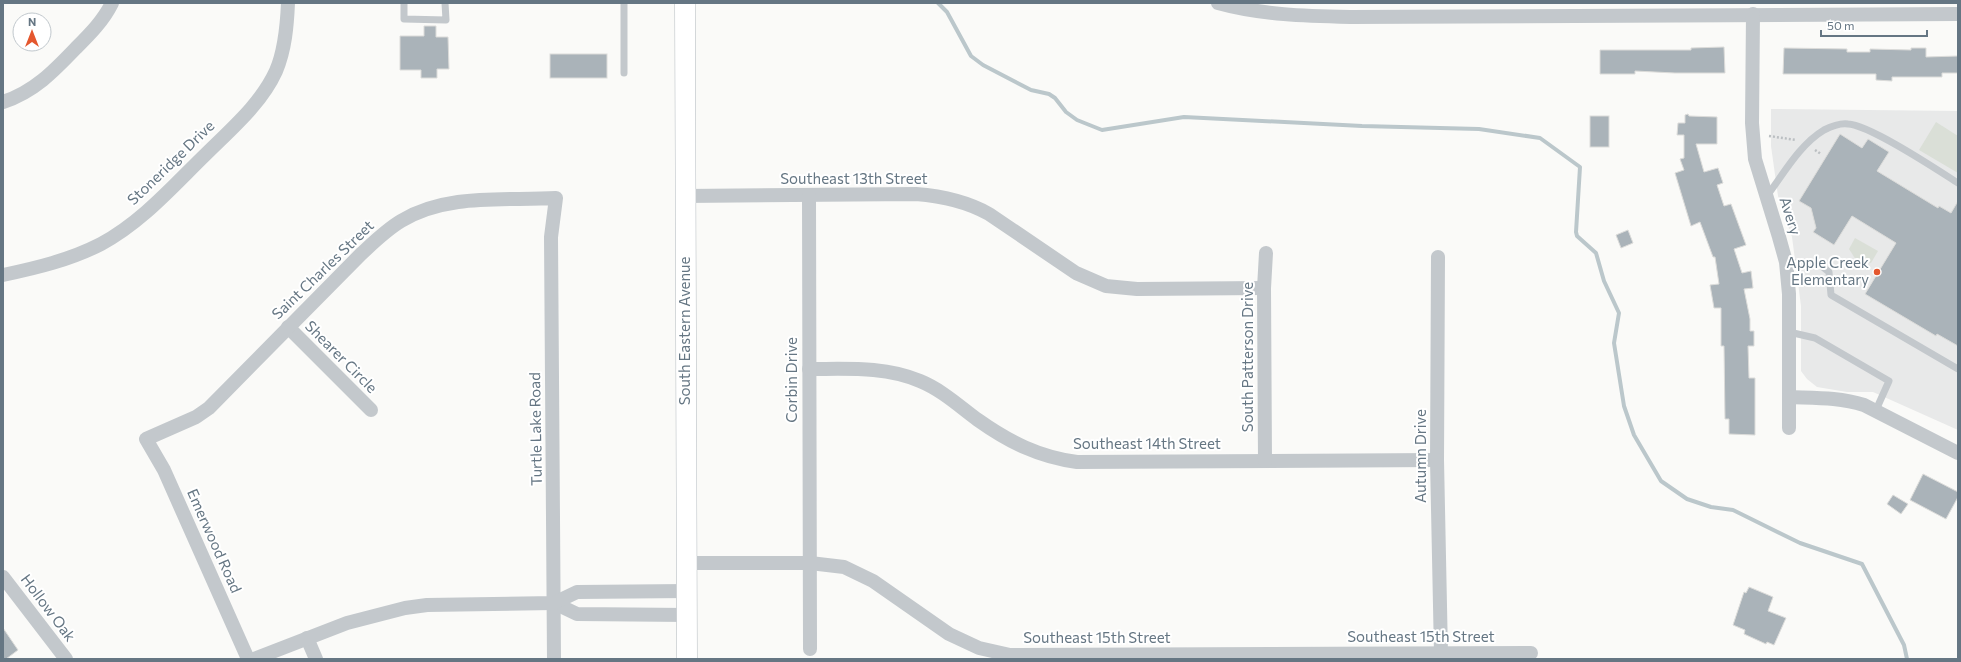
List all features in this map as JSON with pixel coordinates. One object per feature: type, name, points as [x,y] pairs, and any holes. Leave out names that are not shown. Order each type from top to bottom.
[{"type":"main road","name":"South Eastern Avenue","points":[[685,3],[687,659]]},
{"type":"street","points":[[3,102],[29,90],[48,76],[94,29],[106,14],[112,3]]},
{"type":"street","name":"Stoneridge Drive","points":[[3,275],[53,263],[87,250],[122,232],[156,203],[239,120],[267,87],[276,71],[283,50],[288,3]]},
{"type":"street","points":[[1218,3],[1240,9],[1264,12],[1559,9],[1753,14],[1958,14]]},
{"type":"street","name":"Avery","points":[[1753,14],[1753,138],[1755,159],[1786,262],[1789,294],[1789,428]]},
{"type":"street","name":"Southeast 13th Street","points":[[685,196],[916,194],[938,196],[957,200],[989,214],[1076,273],[1091,281],[1106,286],[1137,289],[1264,288]]},
{"type":"street","name":"Corbin Drive","points":[[809,196],[810,649]]},
{"type":"street","name":"Saint Charles Street","points":[[146,438],[196,417],[209,408],[361,254],[382,234],[402,221],[442,205],[465,201],[556,198]]},
{"type":"street","name":"Turtle Lake Road","points":[[554,659],[551,237],[556,198]]},
{"type":"street","name":"South Patterson Drive","points":[[1265,461],[1264,288],[1266,253]]},
{"type":"street","name":"Autumn Drive","points":[[1438,257],[1437,460],[1441,654]]},
{"type":"street","name":"Shearer Circle","points":[[288,328],[371,410]]},
{"type":"street","name":"Southeast 14th Street","points":[[809,369],[884,370],[908,376],[941,391],[1010,442],[1047,457],[1062,460],[1092,463],[1437,460]]},
{"type":"street","points":[[1789,397],[1848,400],[1876,410],[1958,453]]},
{"type":"street","name":"Emerwood Road","points":[[146,438],[164,470],[248,659]]},
{"type":"street","name":"Southeast 15th Street","points":[[686,563],[810,563],[844,567],[873,580],[949,634],[979,648],[1010,655],[1532,653]]},
{"type":"street","name":"Hollow Oak","points":[[3,577],[66,659]]},
{"type":"street","points":[[254,659],[307,638],[378,614],[428,605],[554,603],[577,592],[687,591]]},
{"type":"street","points":[[554,603],[577,614],[687,615]]},
{"type":"street","points":[[307,638],[316,659]]},
{"type":"lane","points":[[404,3],[404,19],[446,20],[445,3]]},
{"type":"lane","points":[[624,3],[624,73]]},
{"type":"lane","points":[[1766,197],[1806,145],[1824,130],[1847,124],[1868,130],[1958,183]]},
{"type":"lane","points":[[1786,262],[1819,264],[1828,272],[1831,295],[1958,369]]},
{"type":"lane","points":[[1789,332],[1815,338],[1889,381],[1876,410]]},
{"type":"shaded area","name":"Apple Creek Elementary","points":[[1771,109],[1958,111],[1958,430],[1873,392],[1847,392],[1817,387],[1807,379],[1801,371],[1801,306],[1792,237],[1778,196],[1771,146]]},
{"type":"shaded area","points":[[1936,122],[1958,136],[1958,173],[1919,150]]},
{"type":"shaded area","points":[[1855,238],[1878,251],[1871,263],[1856,260],[1849,249]]},
{"type":"building","points":[[424,26],[436,26],[436,37],[448,37],[449,69],[437,69],[437,78],[421,78],[421,70],[400,70],[400,36],[424,36]]},
{"type":"building","points":[[1724,47],[1725,73],[1635,71],[1635,74],[1600,74],[1600,50],[1691,50],[1691,48]]},
{"type":"building","points":[[1784,48],[1847,49],[1847,52],[1870,52],[1870,49],[1911,50],[1911,48],[1926,48],[1926,57],[1958,56],[1958,73],[1942,73],[1942,77],[1892,77],[1892,81],[1876,80],[1876,74],[1783,74]]},
{"type":"building","points":[[550,54],[607,54],[607,78],[550,78]]},
{"type":"building","points":[[1688,114],[1689,116],[1717,117],[1717,144],[1696,144],[1704,172],[1718,168],[1723,183],[1717,185],[1724,206],[1731,204],[1746,245],[1734,249],[1742,273],[1751,271],[1753,288],[1744,289],[1750,319],[1750,331],[1754,331],[1754,346],[1748,346],[1749,378],[1755,378],[1755,435],[1729,434],[1729,419],[1725,419],[1724,346],[1721,346],[1721,308],[1714,308],[1710,285],[1719,284],[1715,257],[1713,257],[1700,222],[1691,226],[1675,173],[1684,170],[1680,159],[1684,158],[1684,135],[1677,135],[1678,123],[1685,123],[1685,115]]},
{"type":"building","points":[[1590,116],[1609,116],[1609,147],[1590,147]]},
{"type":"building","points":[[1840,134],[1862,148],[1868,139],[1889,152],[1877,171],[1938,208],[1939,206],[1951,213],[1958,201],[1958,346],[1937,334],[1936,336],[1865,294],[1896,243],[1852,216],[1834,245],[1813,232],[1816,228],[1811,208],[1799,201]]},
{"type":"building","points":[[1628,230],[1633,243],[1621,248],[1616,235]]},
{"type":"building","points":[[1923,474],[1958,492],[1958,497],[1946,519],[1910,500]]},
{"type":"building","points":[[1893,495],[1908,504],[1901,514],[1887,504]]},
{"type":"building","points":[[1749,587],[1773,597],[1768,611],[1786,618],[1774,645],[1767,642],[1766,644],[1744,634],[1745,630],[1733,625],[1744,592],[1746,593]]},
{"type":"building","points":[[3,628],[18,650],[6,659],[3,659]]},
{"type":"waterway","points":[[938,3],[947,12],[971,56],[983,65],[1031,90],[1049,94],[1055,98],[1066,112],[1077,120],[1102,130],[1184,117],[1362,126],[1479,129],[1540,138],[1580,167],[1577,236],[1596,253],[1604,281],[1619,313],[1614,343],[1624,406],[1634,435],[1661,481],[1687,499],[1711,507],[1733,510],[1800,543],[1862,564],[1904,645],[1907,659]]},
{"type":"place","name":"Apple Creek Elementary","points":[[1877,272]]}]
